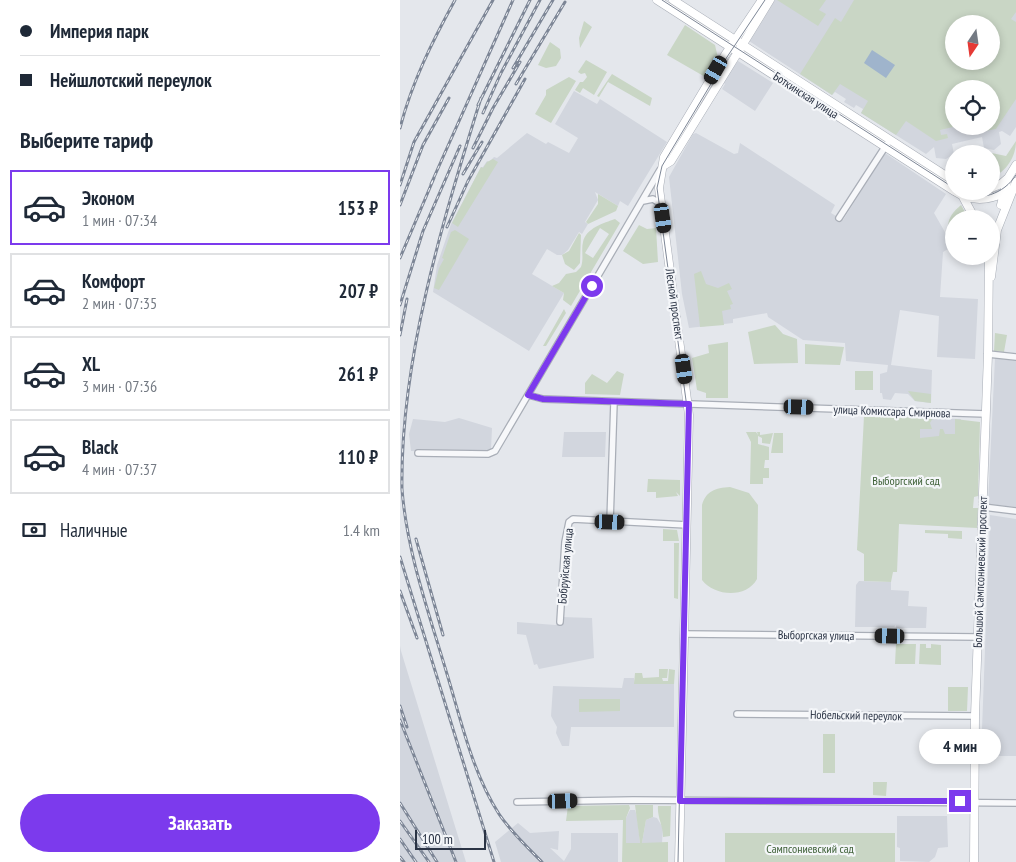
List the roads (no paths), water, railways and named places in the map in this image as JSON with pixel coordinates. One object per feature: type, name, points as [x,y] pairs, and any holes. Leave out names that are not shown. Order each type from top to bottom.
[{"type":"main road","name":"Боткинская улица","points":[[658,0],[887,143],[945,176]]},
{"type":"main road","name":"Боткинская улица","points":[[673,0],[739,42],[945,185]]},
{"type":"main road","points":[[739,42],[762,0]]},
{"type":"main road","points":[[663,166],[671,161],[734,49],[770,0]]},
{"type":"main road","points":[[999,210],[1008,178],[1016,164]]},
{"type":"main road","name":"Лесной проспект","points":[[663,166],[659,188],[689,404],[679,862]]},
{"type":"main road","points":[[1000,184],[1008,178]]},
{"type":"main road","points":[[1000,194],[1014,185]]},
{"type":"main road","name":"Большой Сампсониевский проспект","points":[[990,282],[993,271],[997,230],[1014,185]]},
{"type":"main road","points":[[1000,191],[1004,193],[1007,201]]},
{"type":"main road","name":"Большой Сампсониевский проспект","points":[[974,862],[975,716],[989,265]]},
{"type":"street","points":[[839,218],[887,143]]},
{"type":"street","points":[[418,453],[492,454],[663,166]]},
{"type":"street","points":[[643,201],[653,199],[661,204]]},
{"type":"street","points":[[988,354],[1016,357]]},
{"type":"street","name":"улица Комиссара Смирнова","points":[[528,395],[543,399],[614,402],[986,414]]},
{"type":"street","points":[[610,522],[614,402]]},
{"type":"street","points":[[982,508],[1016,511]]},
{"type":"street","name":"Бобруйская улица","points":[[560,622],[565,542],[569,522],[573,519],[687,525]]},
{"type":"street","name":"Выборгская улица","points":[[685,634],[978,637]]},
{"type":"street","name":"Нобельский переулок","points":[[737,714],[975,716]]},
{"type":"street","points":[[517,802],[973,801],[1016,803]]},
{"type":"water","points":[[872,50],[895,65],[886,78],[864,63]]},
{"type":"tram line","points":[[662,0],[945,182]]},
{"type":"tram line","points":[[678,862],[688,415],[657,188],[662,166],[727,57],[765,0]]},
{"type":"tram line","points":[[1000,191],[1011,182],[1016,175]]},
{"type":"railway","points":[[400,128],[410,94],[423,62],[455,0]]},
{"type":"railway","points":[[400,185],[414,142],[493,0]]},
{"type":"railway","points":[[431,184],[513,0]]},
{"type":"railway","points":[[478,105],[530,0]]},
{"type":"railway","points":[[483,113],[501,73],[540,0]]},
{"type":"railway","points":[[513,68],[553,0]]},
{"type":"railway","points":[[516,84],[565,2]]},
{"type":"railway","points":[[473,148],[493,108],[520,62]]},
{"type":"railway","points":[[447,227],[468,181],[525,79]]},
{"type":"railway","points":[[400,205],[423,145],[449,98]]},
{"type":"railway","points":[[481,98],[452,192],[426,291],[408,391],[403,440],[402,489],[409,536],[420,583],[474,763],[481,781],[499,814],[514,833],[542,862]]},
{"type":"railway","points":[[463,174],[482,142]]},
{"type":"railway","points":[[400,305],[423,231],[460,146]]},
{"type":"railway","points":[[400,258],[434,178]]},
{"type":"railway","points":[[400,335],[407,299]]},
{"type":"railway","points":[[416,539],[443,635]]},
{"type":"railway","points":[[400,557],[494,862]]},
{"type":"railway","points":[[400,591],[417,638]]},
{"type":"railway","points":[[400,706],[407,727]]},
{"type":"railway","points":[[400,720],[456,862]]},
{"type":"railway","points":[[400,803],[437,862]]},
{"type":"railway","points":[[400,821],[429,862]]},
{"type":"railway","points":[[400,839],[416,862]]},
{"type":"railway","points":[[400,857],[404,862]]},
{"type":"park label","name":"Выборгский сад","points":[[906,480]]},
{"type":"park label","name":"Сампсониевский сад","points":[[810,848]]}]
